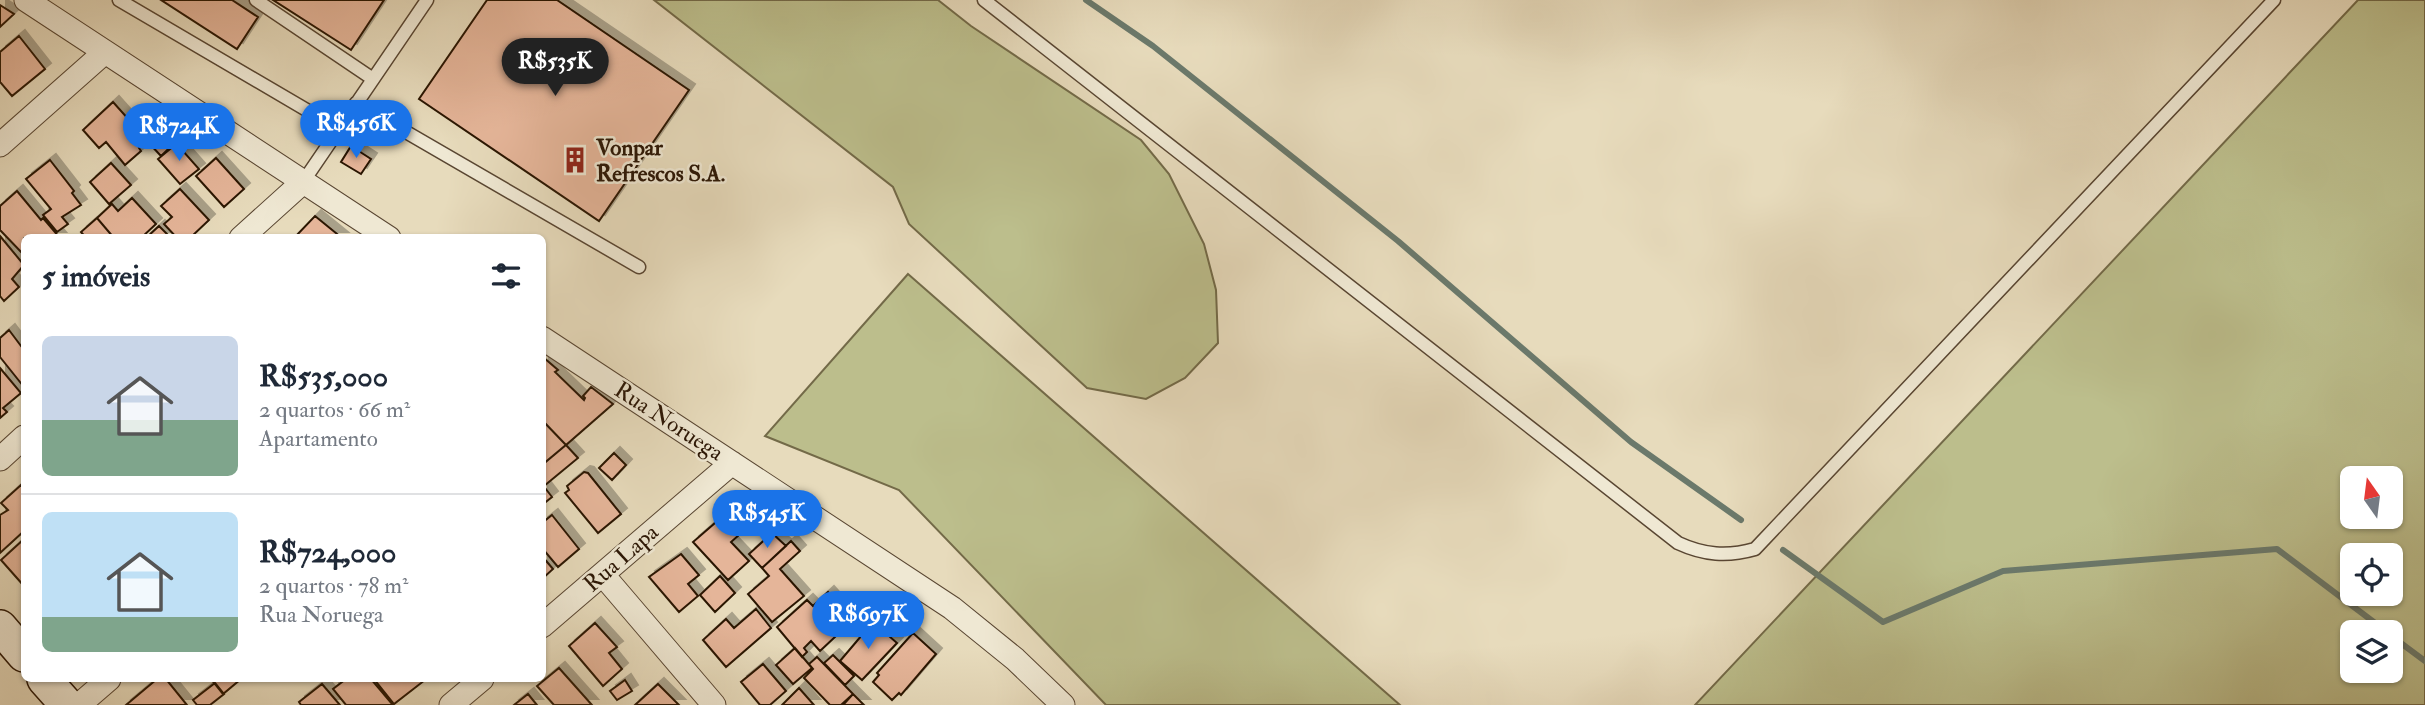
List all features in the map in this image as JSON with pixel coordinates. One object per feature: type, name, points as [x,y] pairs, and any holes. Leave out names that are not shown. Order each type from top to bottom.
[{"type":"street","points":[[26,0],[383,234]]},
{"type":"street","points":[[0,145],[106,52]]},
{"type":"street","points":[[245,234],[303,182]]},
{"type":"street","name":"Rua Noruega","points":[[546,341],[952,608],[1015,659],[1063,705]]},
{"type":"street","points":[[0,459],[21,440]]},
{"type":"street","name":"Rua Lapa","points":[[546,623],[732,463]]},
{"type":"street","points":[[603,575],[714,705]]},
{"type":"street","points":[[0,627],[21,652]]},
{"type":"street","points":[[47,682],[66,705]]},
{"type":"street","points":[[79,705],[106,682]]},
{"type":"street","points":[[451,705],[478,682]]},
{"type":"lane","points":[[119,0],[339,129]]},
{"type":"lane","points":[[256,0],[373,79]]},
{"type":"lane","points":[[303,182],[427,0]]},
{"type":"lane","points":[[984,0],[1678,543],[1717,555],[1755,549],[2274,0]]},
{"type":"lane","points":[[356,103],[639,267]]},
{"type":"green space","points":[[654,0],[938,0],[971,26],[1141,140],[1169,174],[1204,244],[1216,290],[1218,343],[1185,378],[1146,399],[1087,388],[909,224],[893,187]]},
{"type":"green space","points":[[2358,0],[2425,0],[2425,705],[1695,705]]},
{"type":"green space","points":[[908,274],[1400,705],[1106,705],[899,490],[765,436]]},
{"type":"building","points":[[161,0],[232,0],[258,17],[237,49]]},
{"type":"building","points":[[273,0],[384,0],[351,50]]},
{"type":"building","name":"Vonpar Refrescos S.A.","points":[[487,0],[557,0],[689,90],[599,221],[419,99]]},
{"type":"building","points":[[0,5],[14,14],[0,27]]},
{"type":"building","points":[[19,36],[45,69],[12,96],[0,82],[0,52]]},
{"type":"building","points":[[113,102],[148,141],[125,165],[106,142],[99,148],[83,130]]},
{"type":"building","points":[[171,118],[186,132],[161,156],[147,141]]},
{"type":"building","points":[[181,140],[186,145],[182,150],[199,169],[180,184],[158,159]]},
{"type":"building","points":[[351,146],[371,159],[361,174],[341,162]]},
{"type":"building","points":[[216,158],[244,189],[224,207],[196,176]]},
{"type":"building","points":[[50,160],[74,191],[72,193],[81,205],[62,217],[68,224],[57,232],[43,215],[51,209],[26,179]]},
{"type":"building","points":[[111,163],[131,185],[109,204],[90,182]]},
{"type":"building","points":[[180,189],[209,220],[194,234],[173,234],[164,224],[172,217],[161,206]]},
{"type":"building","points":[[17,191],[57,234],[21,234],[21,252],[0,230],[0,206]]},
{"type":"building","points":[[132,198],[156,224],[145,234],[111,234],[97,218],[112,204],[118,211]]},
{"type":"building","points":[[315,216],[337,234],[298,234]]},
{"type":"building","points":[[97,218],[111,234],[83,234],[81,232]]},
{"type":"building","points":[[159,226],[167,234],[150,234]]},
{"type":"building","points":[[0,236],[21,261],[21,268],[12,279],[19,287],[4,301],[0,296]]},
{"type":"building","points":[[9,330],[21,346],[21,383],[0,357],[0,338]]},
{"type":"building","points":[[546,360],[584,400],[583,396],[591,387],[613,404],[566,445],[546,424]]},
{"type":"building","points":[[0,368],[21,393],[3,408],[7,412],[0,418]]},
{"type":"building","points":[[546,424],[566,445],[546,462]]},
{"type":"building","points":[[566,445],[578,458],[546,484],[546,462]]},
{"type":"building","points":[[614,453],[626,465],[612,480],[599,468]]},
{"type":"building","points":[[584,472],[588,473],[621,514],[598,533],[565,493],[569,490],[567,486]]},
{"type":"building","points":[[21,485],[21,534],[0,553],[0,515],[8,510],[1,503]]},
{"type":"building","points":[[546,489],[552,497],[546,502]]},
{"type":"building","points":[[552,515],[579,549],[558,567],[546,553],[546,520]]},
{"type":"building","points":[[722,517],[739,535],[731,542],[749,561],[728,580],[693,542]]},
{"type":"building","points":[[772,533],[786,546],[762,568],[749,554]]},
{"type":"building","points":[[791,541],[800,551],[780,569],[804,596],[772,622],[748,594],[769,576],[762,568]]},
{"type":"building","points":[[21,542],[21,583],[1,560]]},
{"type":"building","points":[[681,554],[699,575],[688,584],[698,596],[679,612],[649,577]]},
{"type":"building","points":[[546,561],[553,569],[546,575]]},
{"type":"building","points":[[720,576],[735,593],[715,612],[700,595]]},
{"type":"building","points":[[828,592],[853,620],[820,651],[811,641],[804,648],[807,652],[802,657],[777,627],[807,600],[813,606]]},
{"type":"building","points":[[756,609],[771,628],[726,667],[703,640],[726,619],[734,628]]},
{"type":"building","points":[[873,622],[897,643],[862,680],[840,661]]},
{"type":"building","points":[[595,623],[617,647],[609,653],[622,669],[603,686],[569,646]]},
{"type":"building","points":[[913,633],[936,654],[901,695],[899,693],[892,700],[873,682],[879,675],[877,673]]},
{"type":"building","points":[[795,648],[812,668],[793,684],[776,665]]},
{"type":"building","points":[[833,655],[854,676],[845,685],[824,663]]},
{"type":"building","points":[[817,657],[853,694],[841,705],[830,705],[804,678],[813,669],[809,664]]},
{"type":"building","points":[[763,664],[786,691],[770,705],[760,705],[741,682]]},
{"type":"building","points":[[559,668],[592,705],[554,705],[537,686],[546,682],[546,679]]},
{"type":"building","points":[[625,680],[632,691],[617,700],[610,691]]},
{"type":"building","points":[[153,682],[168,682],[187,705],[126,705]]},
{"type":"building","points":[[213,682],[237,682],[223,694]]},
{"type":"building","points":[[342,682],[374,682],[393,705],[346,705],[333,689]]},
{"type":"building","points":[[376,682],[422,682],[394,704]]},
{"type":"building","points":[[215,683],[224,694],[210,705],[197,705],[193,700]]},
{"type":"building","points":[[322,684],[340,705],[301,705],[299,702]]},
{"type":"building","points":[[658,684],[679,705],[635,705]]},
{"type":"building","points":[[799,688],[814,705],[782,705]]},
{"type":"building","points":[[528,694],[537,705],[514,705]]},
{"type":"building","points":[[853,694],[864,705],[843,705]]},
{"type":"waterway","points":[[1086,0],[1153,46],[1398,241],[1631,442],[1741,520]]},
{"type":"waterway","points":[[1783,550],[1883,622],[2003,571],[2277,549],[2371,620]]},
{"type":"waterway","points":[[2403,645],[2425,661]]},
{"type":"place","name":"Vonpar Refrescos S.A.","points":[[575,160]]}]
